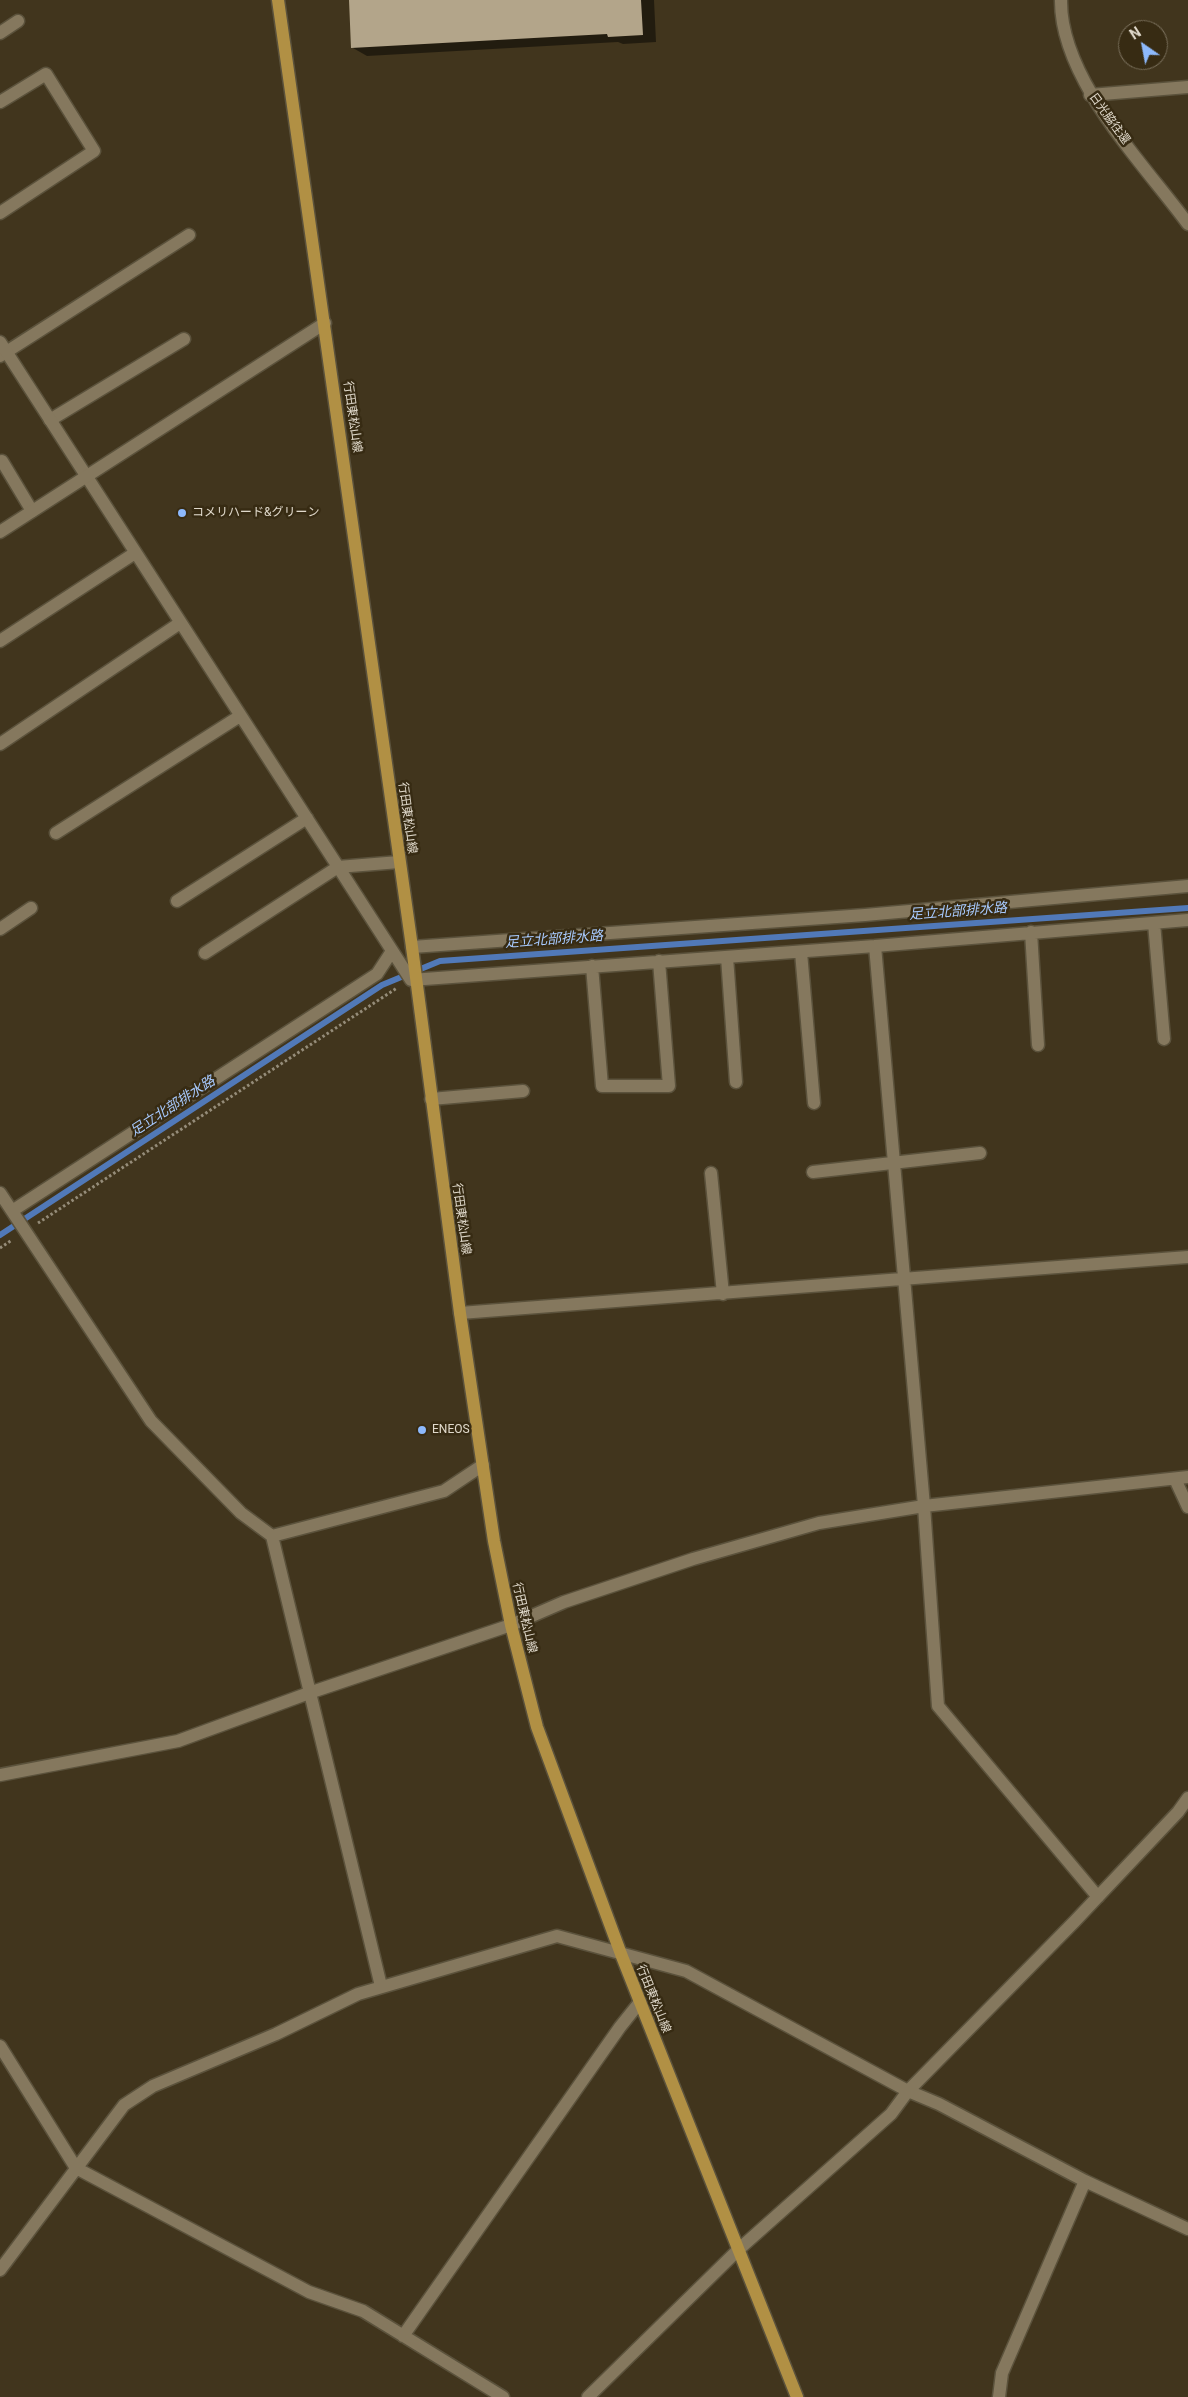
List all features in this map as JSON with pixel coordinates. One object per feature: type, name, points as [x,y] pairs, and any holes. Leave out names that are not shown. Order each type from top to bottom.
[{"type":"main road","name":"行田東松山線","points":[[278,0],[412,947],[413,979],[460,1313],[494,1541],[511,1624],[537,1727],[621,1954],[797,2397]]},
{"type":"street","name":"日光脇往還","points":[[1061,0],[1072,57],[1090,94],[1188,224]]},
{"type":"street","points":[[0,33],[18,21]]},
{"type":"street","points":[[0,102],[46,74],[94,151],[0,213]]},
{"type":"street","points":[[1090,94],[1188,87]]},
{"type":"street","points":[[189,235],[2,350],[50,420],[392,951],[413,979],[801,952],[1188,920]]},
{"type":"street","points":[[0,532],[325,323]]},
{"type":"street","points":[[50,420],[184,339]]},
{"type":"street","points":[[2,461],[32,511]]},
{"type":"street","points":[[0,641],[136,553]]},
{"type":"street","points":[[0,744],[180,623]]},
{"type":"street","points":[[56,833],[240,716]]},
{"type":"street","points":[[177,901],[306,818]]},
{"type":"street","points":[[205,953],[338,867],[399,862]]},
{"type":"street","points":[[412,947],[865,915],[1188,886]]},
{"type":"street","points":[[0,929],[31,908]]},
{"type":"street","points":[[1154,923],[1164,1039]]},
{"type":"street","points":[[1031,932],[1038,1046]]},
{"type":"street","points":[[875,946],[924,1506],[938,1706],[1098,1897]]},
{"type":"street","points":[[12,1211],[377,974],[392,951]]},
{"type":"street","points":[[801,952],[814,1103]]},
{"type":"street","points":[[727,957],[736,1082]]},
{"type":"street","points":[[592,966],[602,1086],[669,1086],[659,961]]},
{"type":"street","points":[[431,1099],[523,1091]]},
{"type":"street","points":[[813,1172],[980,1153]]},
{"type":"street","points":[[711,1173],[723,1294]]},
{"type":"street","points":[[0,1193],[152,1421],[240,1513],[272,1536],[381,1986]]},
{"type":"street","points":[[460,1313],[904,1281],[1188,1258]]},
{"type":"street","points":[[272,1536],[444,1491],[482,1465]]},
{"type":"street","points":[[0,1775],[178,1741],[309,1693],[511,1624],[564,1602],[694,1559],[819,1523],[924,1506],[1182,1478],[1188,1507]]},
{"type":"street","points":[[588,2397],[738,2250],[890,2114],[908,2091],[1098,1897],[1178,1812],[1188,1798]]},
{"type":"street","points":[[0,2270],[124,2105],[154,2086],[276,2034],[358,1994],[557,1936],[686,1971],[908,2091],[939,2104],[1085,2181],[1188,2229]]},
{"type":"street","points":[[403,2336],[620,2027],[640,2002]]},
{"type":"street","points":[[0,2046],[76,2168],[309,2292],[363,2311],[503,2397]]},
{"type":"street","points":[[999,2397],[1002,2373],[1085,2181]]},
{"type":"path","points":[[0,1248],[413,979]]},
{"type":"building","points":[[349,0],[641,0],[643,35],[608,37],[607,34],[351,48]]},
{"type":"waterway","name":"足立北部排水路","points":[[0,1235],[382,985],[440,961],[1188,908]]},
{"type":"place","name":"コメリハード&グリーン","points":[[182,513]]},
{"type":"place","name":"ENEOS","points":[[422,1430]]}]
